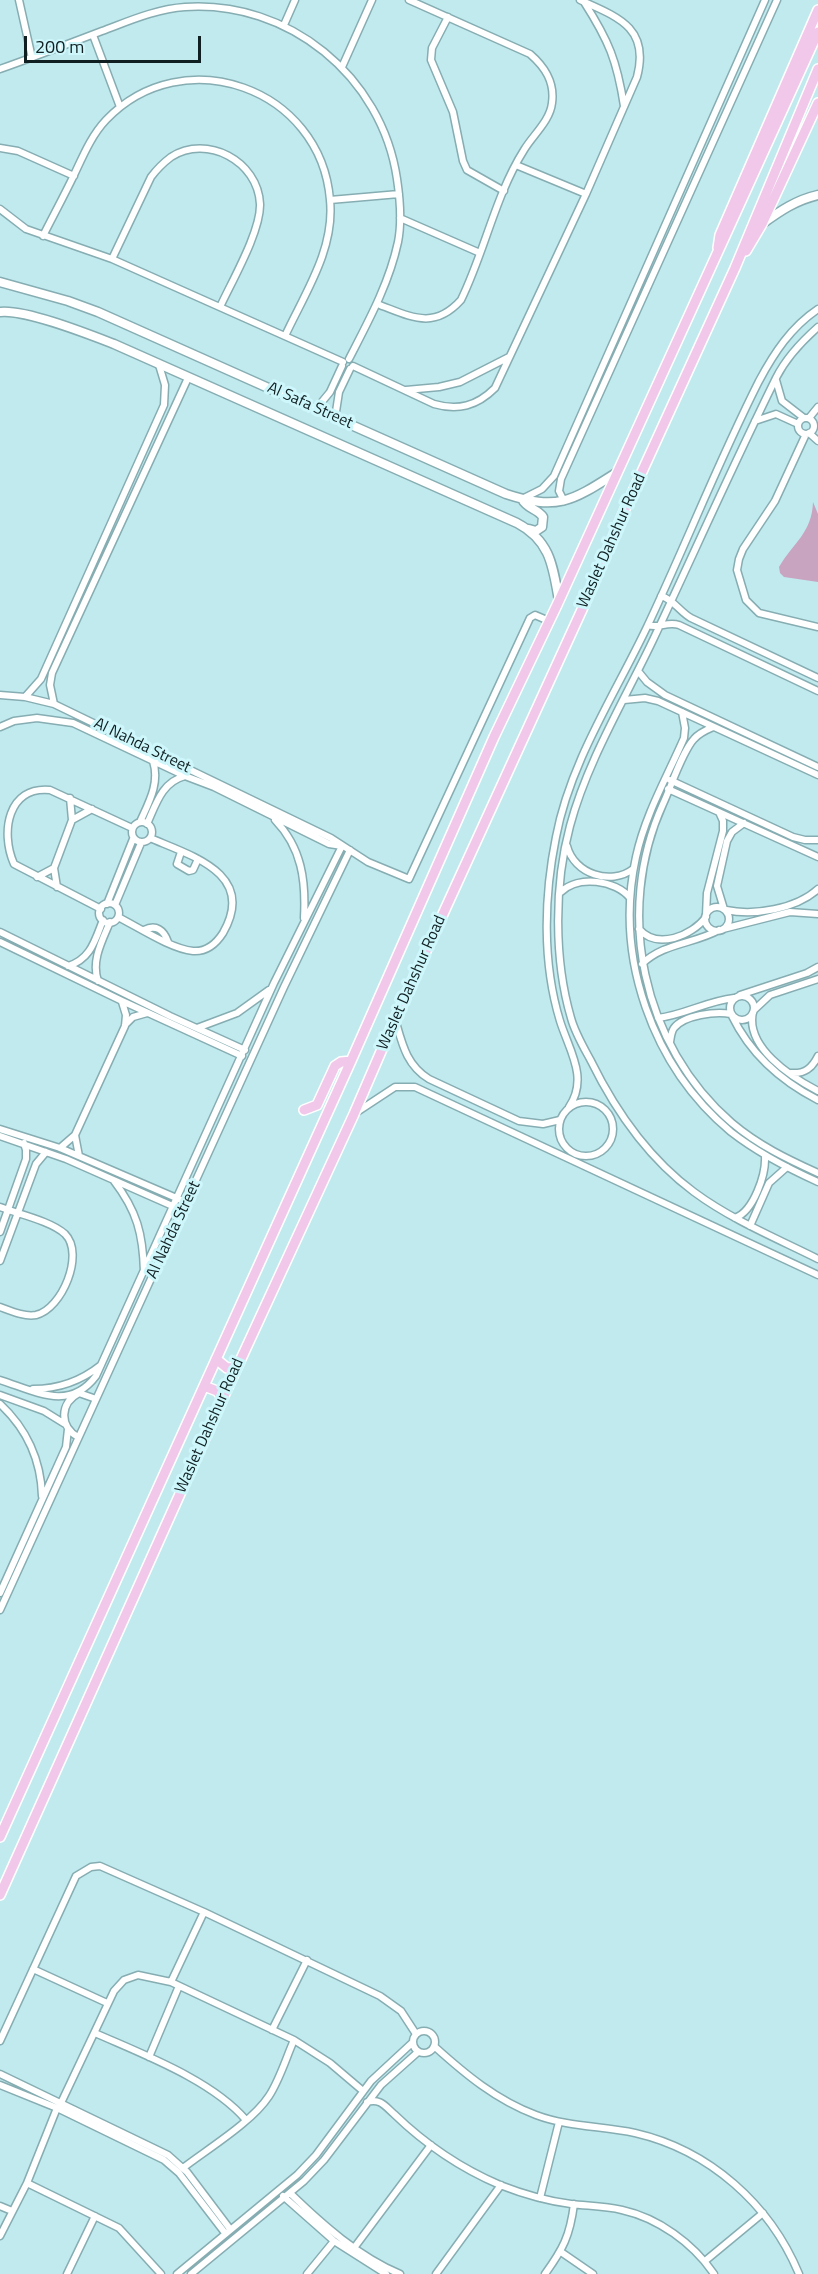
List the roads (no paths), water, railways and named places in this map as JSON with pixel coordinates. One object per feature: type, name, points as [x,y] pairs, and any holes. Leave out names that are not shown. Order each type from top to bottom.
[{"type":"main road","points":[[717,256],[720,235],[818,10]]},
{"type":"main road","name":"Waslet Dahshur Road","points":[[0,1837],[351,1061],[494,737],[559,601],[818,32]]},
{"type":"main road","name":"Waslet Dahshur Road","points":[[0,1895],[237,1367],[585,603],[625,509],[735,268],[818,69]]},
{"type":"main road","points":[[735,268],[762,224],[818,103]]},
{"type":"main road","points":[[304,1110],[317,1105],[335,1066],[341,1062],[351,1061]]},
{"type":"main road","points":[[216,1359],[227,1368],[237,1367]]},
{"type":"main road","points":[[204,1386],[217,1391],[223,1398]]},
{"type":"street","points":[[19,0],[32,58]]},
{"type":"street","points":[[284,25],[294,0]]},
{"type":"street","points":[[342,67],[372,0]]},
{"type":"street","points":[[377,304],[417,319],[430,319],[442,316],[461,300],[516,165],[545,121],[552,105],[549,76],[530,54],[409,0]]},
{"type":"street","points":[[529,529],[536,531],[542,527],[543,517],[539,512],[527,506],[522,499],[546,487],[558,466],[765,0]]},
{"type":"street","points":[[564,501],[559,487],[566,469],[777,0]]},
{"type":"street","points":[[0,209],[10,219],[26,229],[112,259],[405,391],[447,408],[460,408],[474,404],[485,398],[495,388],[638,77],[641,63],[638,42],[626,24],[582,1]]},
{"type":"street","points":[[582,1],[602,30],[612,50],[620,77],[624,107]]},
{"type":"street","points":[[0,69],[152,13],[213,3],[250,12],[284,25],[315,44],[342,67],[360,89],[383,129],[395,166],[400,218],[398,242],[377,304],[330,392],[316,409]]},
{"type":"street","points":[[448,17],[430,54],[453,112],[463,161],[467,170],[504,191]]},
{"type":"street","points":[[93,35],[120,107]]},
{"type":"street","points":[[43,236],[93,136],[120,107],[141,93],[159,86],[190,80],[216,80],[256,92],[289,114],[308,137],[322,163],[330,200],[329,231],[321,261],[285,336]]},
{"type":"street","points":[[0,148],[18,151],[74,176]]},
{"type":"street","points":[[112,259],[160,165],[186,150],[200,148],[229,155],[251,175],[260,203],[259,218],[254,232],[220,307]]},
{"type":"street","points":[[516,165],[586,194]]},
{"type":"street","points":[[330,200],[399,194]]},
{"type":"street","points":[[762,224],[785,208],[818,195]]},
{"type":"street","points":[[400,218],[480,252]]},
{"type":"street","name":"Al Safa Street","points":[[1,285],[68,301],[98,312],[506,494],[522,499],[543,503],[564,501],[585,493],[616,473]]},
{"type":"street","points":[[572,1157],[558,1130],[560,1120],[577,1092],[578,1075],[556,1004],[548,947],[548,894],[556,837],[567,798],[584,755],[648,625],[735,432],[774,355],[797,326],[818,309]]},
{"type":"street","name":"Al Safa Street","points":[[2,310],[70,327],[114,344],[529,529],[541,541],[549,555],[554,569],[559,601]]},
{"type":"street","points":[[818,327],[806,337],[783,365],[776,378],[581,795],[567,842],[561,892],[560,955],[572,1022],[597,1073],[637,1137],[662,1165],[693,1191],[735,1218],[818,1259]]},
{"type":"street","points":[[405,391],[460,382],[509,357]]},
{"type":"street","points":[[25,697],[41,679],[164,405],[165,385],[159,365]]},
{"type":"street","points":[[335,418],[339,392],[352,368]]},
{"type":"street","points":[[54,704],[50,685],[52,673],[188,378]]},
{"type":"street","points":[[776,378],[782,401],[816,427],[807,434],[775,501],[743,549],[737,570],[746,600],[759,613],[818,627]]},
{"type":"street","points":[[798,424],[818,407]]},
{"type":"street","points":[[755,421],[776,414],[798,424]]},
{"type":"street","points":[[798,424],[799,430],[818,441]]},
{"type":"street","points":[[735,432],[747,437]]},
{"type":"street","points":[[142,455],[151,459]]},
{"type":"street","points":[[558,466],[566,469]]},
{"type":"street","points":[[107,532],[115,536]]},
{"type":"street","points":[[661,596],[671,601],[691,618],[818,678]]},
{"type":"street","points":[[342,846],[368,862],[409,879],[530,618],[535,615],[549,621]]},
{"type":"street","points":[[648,625],[660,626],[669,623],[679,625],[818,691]]},
{"type":"street","points":[[638,671],[652,687],[664,695],[818,767]]},
{"type":"street","points":[[41,679],[44,684],[50,685]]},
{"type":"street","name":"Al Nahda Street","points":[[0,696],[25,697],[54,704],[99,725],[270,815],[329,844],[342,846]]},
{"type":"street","points":[[624,700],[651,699],[818,775]]},
{"type":"street","points":[[682,712],[685,733],[645,824],[634,868],[630,899],[630,928],[636,972],[646,1008],[662,1045],[678,1073],[701,1103],[731,1132],[765,1156],[818,1182]]},
{"type":"street","name":"Al Nahda Street","points":[[0,727],[26,719],[49,718],[73,723],[185,776],[215,785],[335,840],[342,846]]},
{"type":"street","points":[[95,732],[99,725]]},
{"type":"street","points":[[713,727],[700,733],[692,741],[653,827],[644,860],[639,894],[638,928],[642,964],[658,1018],[669,1042],[697,1085],[731,1122],[772,1151],[818,1173]]},
{"type":"street","points":[[143,823],[155,786],[156,773],[153,761]]},
{"type":"street","points":[[132,828],[143,823],[163,789],[175,779],[185,776]]},
{"type":"street","points":[[666,778],[793,837],[818,840]]},
{"type":"street","points":[[662,786],[818,857]]},
{"type":"street","points":[[101,909],[18,867],[7,854],[2,833],[8,811],[17,799],[37,790],[50,790],[132,828]]},
{"type":"street","points":[[57,887],[54,868],[72,820],[70,798]]},
{"type":"street","points":[[72,820],[93,809]]},
{"type":"street","points":[[719,812],[723,821],[723,831],[707,893],[706,916],[710,928],[742,926],[784,913],[802,911],[818,914]]},
{"type":"street","points":[[270,815],[288,836],[300,860],[305,885],[304,923]]},
{"type":"street","points":[[115,905],[141,843],[150,838],[152,830],[143,823]]},
{"type":"street","points":[[642,964],[661,950],[702,938],[727,925],[729,919],[717,886],[729,836],[744,823]]},
{"type":"street","points":[[106,921],[100,914],[101,909],[107,903],[134,839],[132,828]]},
{"type":"street","points":[[68,966],[79,962],[88,954],[106,921],[118,917],[189,950],[204,950],[216,943],[228,921],[232,904],[228,886],[217,870],[150,838]]},
{"type":"street","points":[[134,839],[141,843]]},
{"type":"street","points":[[567,842],[568,850],[576,863],[589,873],[617,876],[634,868]]},
{"type":"street","name":"Al Nahda Street","points":[[0,1610],[66,1447],[66,1426],[63,1414],[66,1404],[92,1383],[103,1362],[273,985],[342,846]]},
{"type":"street","name":"Al Nahda Street","points":[[0,1593],[96,1399],[284,987],[350,850]]},
{"type":"street","points":[[181,852],[177,864],[189,871],[193,870],[198,859]]},
{"type":"street","points":[[37,878],[54,868]]},
{"type":"street","points":[[561,892],[574,883],[585,881],[618,888],[630,899]]},
{"type":"street","points":[[638,928],[650,938],[666,939],[691,931],[712,908],[758,912],[799,901],[818,889]]},
{"type":"street","points":[[107,903],[115,905],[119,912],[118,917]]},
{"type":"street","points":[[99,981],[95,970],[96,958],[106,921]]},
{"type":"street","points":[[0,932],[122,1001],[148,1013],[197,1028],[243,1053]]},
{"type":"street","points":[[0,942],[54,963],[68,966],[169,1019],[243,1053]]},
{"type":"street","points":[[658,1018],[672,1016],[714,1001],[737,997],[807,973],[818,967]]},
{"type":"street","points":[[669,1042],[673,1030],[682,1022],[710,1013],[732,1015],[738,1020],[746,1020],[770,995],[818,979]]},
{"type":"street","points":[[197,1028],[237,1013],[273,985],[284,987]]},
{"type":"street","points":[[737,997],[751,999],[754,1011],[752,1023],[756,1040],[789,1073],[818,1091]]},
{"type":"street","points":[[737,997],[729,1006],[743,1037],[759,1056],[789,1083],[818,1100]]},
{"type":"street","points":[[122,1001],[126,1011],[125,1026]]},
{"type":"street","points":[[60,1148],[75,1135],[125,1026],[133,1017],[148,1013]]},
{"type":"street","points":[[395,1019],[407,1058],[420,1074],[519,1121],[543,1124],[560,1120]]},
{"type":"street","points":[[789,1073],[807,1071],[818,1056]]},
{"type":"street","points":[[354,1114],[395,1087],[414,1087],[572,1157],[818,1275]]},
{"type":"street","points":[[569,1107],[576,1103],[599,1104],[609,1114],[614,1127],[608,1146],[597,1154],[572,1157]]},
{"type":"street","points":[[609,1114],[618,1109]]},
{"type":"street","points":[[0,1129],[5,1135],[46,1152],[79,1156],[187,1202]]},
{"type":"street","points":[[5,1135],[60,1148],[67,1156],[114,1180],[184,1210]]},
{"type":"street","points":[[75,1135],[79,1156]]},
{"type":"street","points":[[0,1232],[26,1160],[24,1143]]},
{"type":"street","points":[[0,1262],[36,1164],[46,1152]]},
{"type":"street","points":[[735,1218],[745,1213],[763,1178],[765,1156]]},
{"type":"street","points":[[750,1226],[769,1183],[787,1167]]},
{"type":"street","points":[[114,1180],[129,1201],[139,1224],[144,1274]]},
{"type":"street","points":[[0,1207],[64,1233],[72,1245],[74,1259],[59,1298],[50,1309],[31,1315],[0,1306]]},
{"type":"street","points":[[27,1389],[52,1388],[68,1384],[90,1373],[103,1362]]},
{"type":"street","points":[[0,1380],[52,1396],[79,1393],[96,1399]]},
{"type":"street","points":[[0,1395],[44,1411],[78,1437]]},
{"type":"street","points":[[0,1404],[17,1422],[31,1446],[45,1502]]},
{"type":"street","points":[[0,2041],[76,1876],[82,1870],[91,1867],[109,1868],[307,1960],[391,2002],[405,2015],[416,2034]]},
{"type":"street","points":[[171,1982],[204,1912]]},
{"type":"street","points":[[272,2030],[307,1960]]},
{"type":"street","points":[[33,1970],[107,2003]]},
{"type":"street","points":[[0,2236],[27,2183],[59,2106],[107,2003],[118,1985],[130,1977],[145,1975],[171,1982],[294,2040],[330,2063],[363,2091]]},
{"type":"street","points":[[149,2057],[179,1986]]},
{"type":"street","points":[[177,2274],[279,2191],[316,2155],[363,2091],[381,2071],[412,2043],[416,2034],[422,2031],[428,2032],[434,2040],[434,2046],[428,2053],[418,2052],[381,2085],[324,2160],[288,2196],[191,2274]]},
{"type":"street","points":[[95,2033],[149,2057],[219,2095],[246,2120]]},
{"type":"street","points":[[183,2168],[246,2120],[269,2096],[294,2040]]},
{"type":"street","points":[[412,2043],[418,2052]]},
{"type":"street","points":[[434,2046],[463,2072],[494,2094],[521,2108],[559,2122],[635,2133],[682,2150],[723,2175],[763,2212],[781,2238],[799,2274]]},
{"type":"street","points":[[0,2074],[164,2160],[179,2173],[228,2231]]},
{"type":"street","points":[[0,2085],[59,2106],[159,2150],[183,2168],[228,2231]]},
{"type":"street","points":[[381,2085],[382,2103]]},
{"type":"street","points":[[367,2102],[376,2100],[382,2103],[431,2145],[464,2167],[501,2185],[540,2198],[613,2208],[641,2216],[667,2229],[705,2261],[714,2274]]},
{"type":"street","points":[[540,2198],[559,2122]]},
{"type":"street","points":[[354,2248],[431,2145]]},
{"type":"street","points":[[27,2183],[123,2231],[161,2274]]},
{"type":"street","points":[[436,2274],[501,2185]]},
{"type":"street","points":[[279,2191],[354,2248],[400,2274]]},
{"type":"street","points":[[288,2196],[334,2241],[386,2274]]},
{"type":"street","points":[[545,2274],[561,2252],[569,2234],[573,2204]]},
{"type":"street","points":[[0,2206],[12,2211]]},
{"type":"street","points":[[705,2261],[763,2212]]},
{"type":"street","points":[[67,2274],[95,2216]]},
{"type":"street","points":[[307,2274],[334,2241]]},
{"type":"street","points":[[561,2252],[593,2274]]}]
